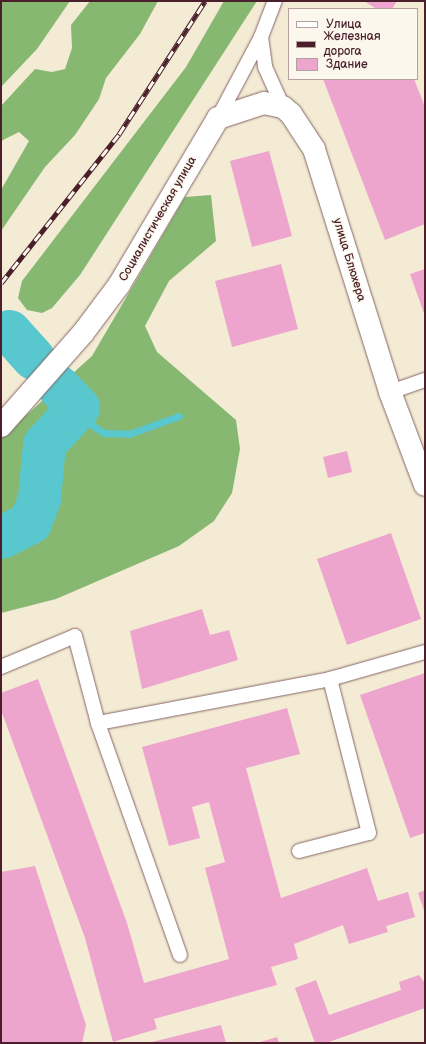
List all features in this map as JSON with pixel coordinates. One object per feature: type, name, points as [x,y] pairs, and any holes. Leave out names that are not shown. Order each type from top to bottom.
[{"type":"street","points":[[218,118],[257,104],[283,107]]},
{"type":"street","name":"улица Блюхера","points":[[283,107],[304,130],[314,149],[390,392],[425,486]]},
{"type":"street","name":"Социалистическая улица","points":[[7,420],[83,333],[146,242],[218,118]]},
{"type":"lane","points":[[218,118],[261,37],[276,1]]},
{"type":"lane","points":[[261,37],[265,67],[283,107]]},
{"type":"lane","points":[[390,392],[425,380]]},
{"type":"lane","points":[[1,667],[75,636],[98,723],[180,954]]},
{"type":"lane","points":[[98,723],[330,680],[425,652]]},
{"type":"lane","points":[[299,851],[369,833],[330,680]]},
{"type":"green space","points":[[1,1],[70,1],[37,49],[1,87]]},
{"type":"green space","points":[[90,1],[158,1],[140,34],[106,78],[99,99],[75,135],[45,167],[1,231],[1,190],[29,141],[19,132],[1,141],[1,106],[35,69],[52,72],[65,69],[72,48],[71,25]]},
{"type":"green space","points":[[224,1],[257,1],[80,275],[52,308],[42,313],[27,310],[18,298],[22,281],[186,67]]},
{"type":"green space","points":[[211,195],[216,241],[169,281],[145,326],[157,352],[236,420],[240,449],[232,493],[214,521],[179,546],[56,599],[1,613],[1,438],[92,356],[185,197]]},
{"type":"building","points":[[364,1],[397,1],[393,8],[375,8]]},
{"type":"building","points":[[323,80],[414,80],[425,107],[425,224],[385,240]]},
{"type":"building","points":[[269,151],[292,236],[252,247],[230,161]]},
{"type":"building","points":[[281,264],[298,329],[232,347],[215,281]]},
{"type":"building","points":[[425,269],[425,316],[410,274]]},
{"type":"building","points":[[347,451],[352,472],[328,478],[323,457]]},
{"type":"building","points":[[391,533],[421,619],[347,645],[317,559]]},
{"type":"building","points":[[202,609],[210,635],[229,630],[238,660],[142,689],[130,631]]},
{"type":"building","points":[[425,673],[425,833],[410,838],[360,695]]},
{"type":"building","points":[[38,679],[127,923],[144,983],[229,959],[205,868],[225,862],[209,802],[192,807],[200,838],[169,846],[142,747],[287,708],[300,754],[246,768],[281,898],[367,868],[378,901],[408,892],[415,917],[386,926],[388,932],[349,944],[343,925],[294,944],[298,959],[271,967],[277,985],[154,1019],[157,1029],[113,1042],[85,938],[1,710],[1,693]]},
{"type":"building","points":[[35,866],[86,1025],[82,1043],[1,1043],[1,872]]},
{"type":"building","points":[[425,890],[425,913],[418,893]]},
{"type":"building","points":[[419,975],[425,983],[425,1008],[326,1043],[315,1043],[295,988],[316,980],[329,1015],[401,990],[399,982]]},
{"type":"building","points":[[221,1025],[226,1043],[152,1043],[152,1042]]},
{"type":"building","points":[[277,1037],[279,1043],[257,1043]]},
{"type":"waterway","points":[[9,331],[33,358]]},
{"type":"waterway","points":[[1,537],[30,522],[39,499],[44,444],[78,407],[57,385]]},
{"type":"waterway","points":[[78,407],[92,425],[104,433],[129,434],[179,416]]},
{"type":"railway","points":[[1,283],[119,134],[205,1]]}]
